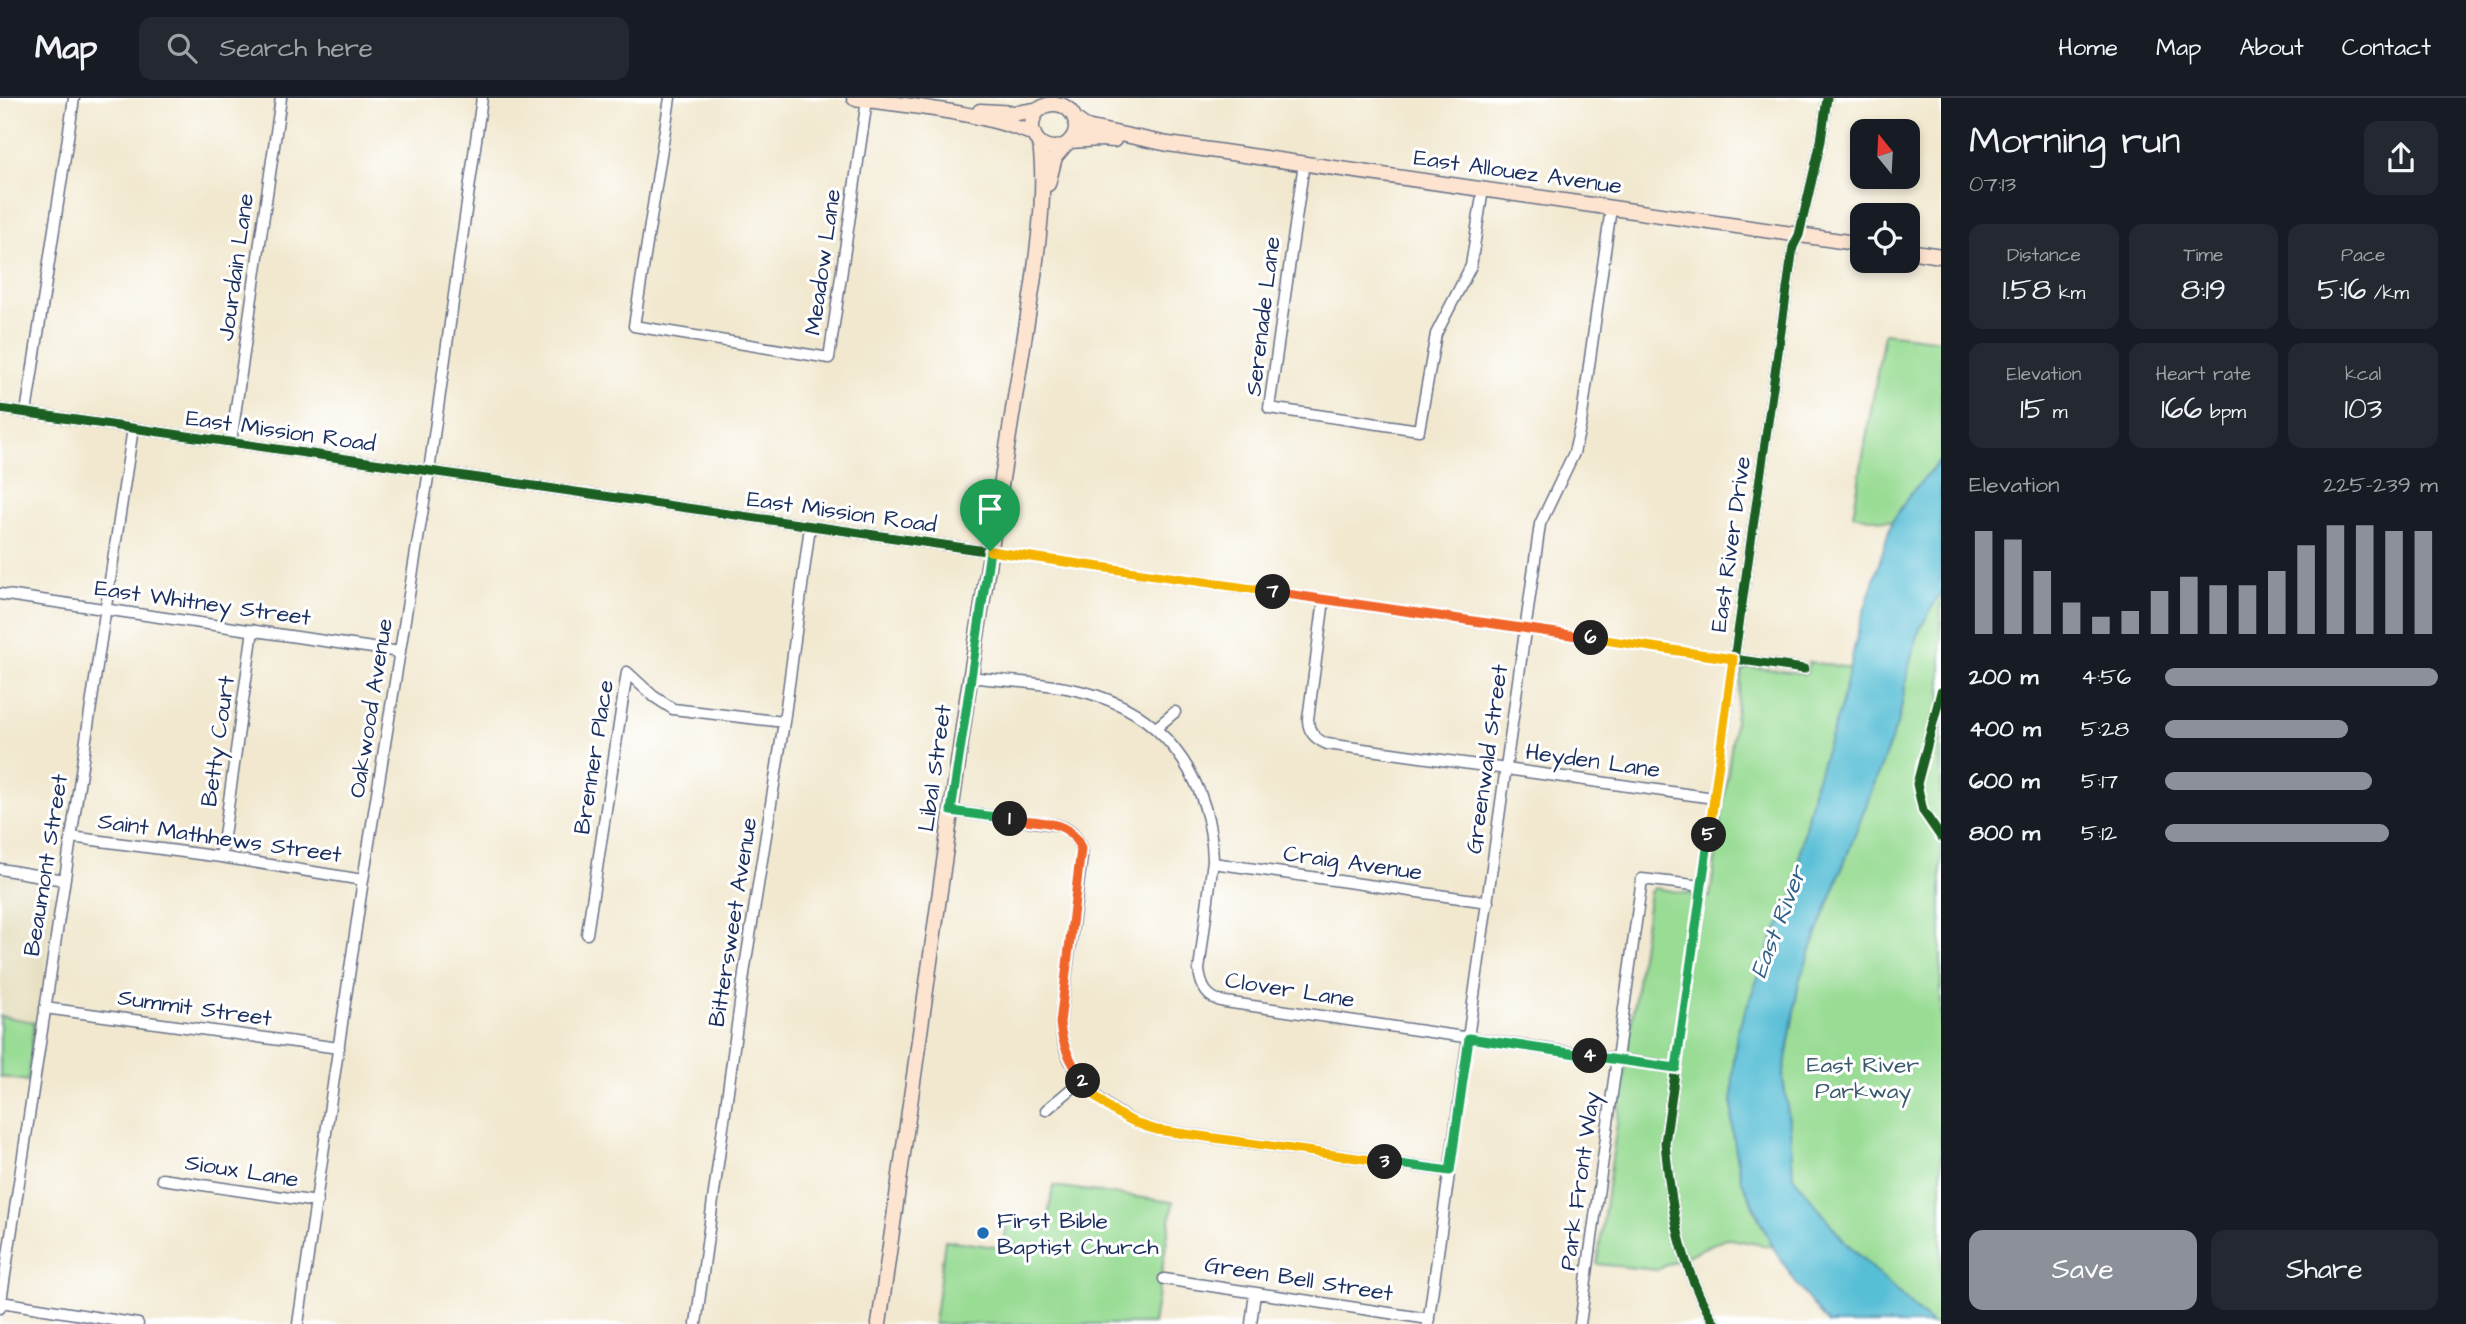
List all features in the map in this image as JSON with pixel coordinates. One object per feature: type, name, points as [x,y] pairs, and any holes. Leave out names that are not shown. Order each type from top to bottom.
[{"type":"street","points":[[26,413],[74,98]]},
{"type":"street","name":"Jourdain Lane","points":[[231,442],[281,98]]},
{"type":"street","name":"Oakwood Avenue","points":[[298,1324],[363,880],[429,471],[482,98]]},
{"type":"street","name":"Meadow Lane","points":[[670,98],[634,327],[830,358],[861,99]]},
{"type":"street","name":"East River Drive","points":[[1715,1324],[1691,1276],[1678,1237],[1665,1143],[1793,247],[1800,235],[1821,141],[1827,98]]},
{"type":"street","points":[[861,99],[947,111],[1008,125],[1052,148],[1067,143],[1076,130],[1071,109],[1063,106],[1047,104],[1017,113],[947,111]]},
{"type":"street","points":[[1037,138],[1033,120],[1047,104]]},
{"type":"street","name":"East Allouez Avenue","points":[[1071,109],[1086,127],[1168,144],[1850,242]]},
{"type":"street","name":"Libal Street","points":[[1037,138],[1042,171],[1041,220]]},
{"type":"street","name":"East Allouez Avenue","points":[[1067,143],[1100,139],[1168,144]]},
{"type":"street","name":"Libal Street","points":[[878,1324],[970,677],[1041,220],[1054,160],[1067,143]]},
{"type":"street","name":"Serenade Lane","points":[[1304,163],[1269,408],[1419,430],[1436,334],[1471,266],[1483,189]]},
{"type":"street","name":"Greenwald Street","points":[[1428,1321],[1541,524],[1574,453],[1581,424],[1611,208]]},
{"type":"street","points":[[1920,253],[1941,256]]},
{"type":"street","name":"East Mission Road","points":[[0,409],[1804,669]]},
{"type":"street","name":"Beaumont Street","points":[[0,1308],[133,428]]},
{"type":"street","name":"Bittersweet Avenue","points":[[696,1324],[745,967],[784,723],[810,526]]},
{"type":"street","name":"East Whitney Street","points":[[0,594],[400,652]]},
{"type":"street","name":"Heyden Lane","points":[[1324,600],[1308,712],[1308,726],[1315,738],[1327,744],[1714,797]]},
{"type":"street","name":"Betty Court","points":[[221,857],[253,631]]},
{"type":"street","name":"Brenner Place","points":[[587,934],[627,672],[653,696],[673,709],[784,723]]},
{"type":"street","name":"Clover Lane","points":[[970,677],[1096,696],[1124,707],[1156,728],[1179,753],[1196,784],[1210,826],[1213,863],[1199,970],[1203,986],[1212,998],[1224,1002],[1676,1068]]},
{"type":"street","points":[[1156,728],[1175,712]]},
{"type":"street","points":[[951,811],[1057,825],[1071,831],[1080,844],[1082,856],[1060,1023],[1061,1037],[1066,1054],[1082,1080],[1116,1113],[1138,1125],[1157,1130],[1450,1171]]},
{"type":"street","name":"Saint Mathhews Street","points":[[71,837],[363,880]]},
{"type":"street","name":"Craig Avenue","points":[[1213,863],[1488,902]]},
{"type":"street","points":[[0,869],[64,880]]},
{"type":"street","name":"Park Front Way","points":[[1580,1324],[1642,879],[1702,886]]},
{"type":"street","name":"Summit Street","points":[[45,1008],[339,1048]]},
{"type":"street","points":[[1046,1110],[1082,1080]]},
{"type":"street","name":"Sioux Lane","points":[[162,1179],[317,1202]]},
{"type":"street","name":"Green Bell Street","points":[[1164,1279],[1428,1321]]},
{"type":"street","points":[[1251,1324],[1255,1293]]},
{"type":"street","points":[[1,1302],[138,1324]]},
{"type":"shaded area","points":[[0,874],[35,879],[48,886],[56,896],[28,1081],[0,1077]]},
{"type":"green space","points":[[1884,333],[1941,340],[1941,459],[1911,493],[1892,522],[1853,515]]},
{"type":"green space","name":"East River Parkway","points":[[1941,591],[1941,1324],[1931,1324],[1845,1242],[1793,1176],[1783,1078],[1799,981],[1899,719],[1910,661],[1920,629]]},
{"type":"green space","points":[[1809,662],[1851,668],[1814,787],[1800,851],[1795,894],[1773,939],[1737,1032],[1733,1069],[1732,1129],[1753,1207],[1773,1247],[1725,1238],[1657,1270],[1597,1264],[1650,892],[1654,888],[1710,897],[1742,671],[1749,667],[1806,674]]},
{"type":"green space","points":[[0,1016],[34,1022],[28,1081],[0,1077]]},
{"type":"green space","points":[[1053,1186],[1173,1202],[1153,1324],[934,1324],[945,1240],[1003,1248],[1008,1218],[1047,1223]]},
{"type":"water","points":[[1941,459],[1941,591],[1920,629],[1910,661],[1899,719],[1799,981],[1783,1078],[1793,1176],[1845,1242],[1931,1324],[1828,1324],[1800,1289],[1773,1247],[1741,1179],[1732,1129],[1737,1032],[1773,939],[1795,894],[1800,851],[1814,787],[1841,706],[1859,627],[1892,522],[1911,493]]},
{"type":"cycle path","points":[[1715,1324],[1685,1259],[1670,1190],[1665,1143],[1793,247],[1799,235],[1821,141],[1827,98]]},
{"type":"cycle path","points":[[0,409],[1804,669]]},
{"type":"cycle path","points":[[1941,692],[1917,784],[1923,811],[1941,837]]},
{"type":"place","name":"First Bible Baptist Church","points":[[983,1233]]},
{"type":"route","points":[[990,551],[1733,659],[1676,1068],[1469,1038],[1450,1171],[1157,1130],[1138,1125],[1116,1113],[1087,1087],[1066,1054],[1061,1037],[1060,1023],[1082,856],[1080,844],[1066,827],[951,811],[990,551]]},
{"type":"water label","name":"East River","points":[[1778,922]]}]
